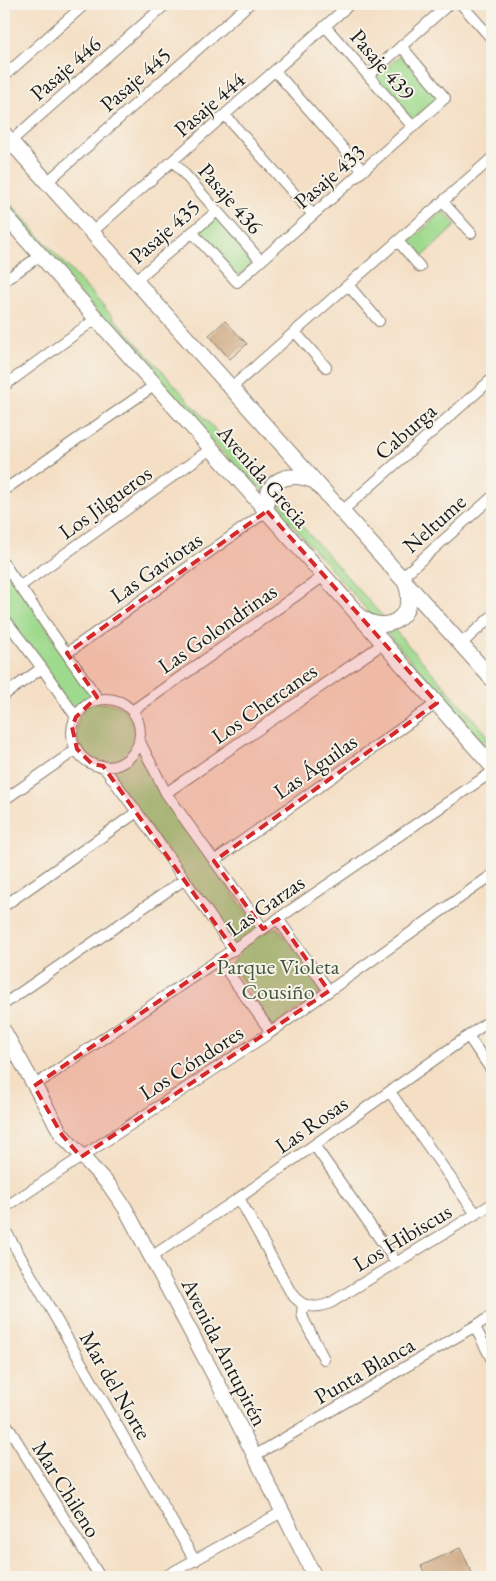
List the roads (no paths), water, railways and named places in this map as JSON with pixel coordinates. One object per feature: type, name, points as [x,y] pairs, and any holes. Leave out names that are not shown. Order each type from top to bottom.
[{"type":"main road","name":"Avenida Grecia","points":[[7,137],[492,679]]},
{"type":"main road","name":"Avenida Grecia","points":[[4,214],[492,766]]},
{"type":"main road","points":[[267,511],[266,504],[269,492],[280,480],[289,476],[297,476],[315,482]]},
{"type":"main road","points":[[356,612],[362,618],[374,624],[389,624],[398,619],[407,608],[409,598],[407,587],[401,578]]},
{"type":"street","points":[[4,76],[85,4]]},
{"type":"street","name":"Pasaje 446","points":[[7,137],[166,4]]},
{"type":"street","name":"Pasaje 445","points":[[47,182],[248,4]]},
{"type":"street","name":"Pasaje 444","points":[[92,232],[350,4]]},
{"type":"street","points":[[369,76],[450,4]]},
{"type":"street","points":[[461,4],[492,39]]},
{"type":"street","name":"Pasaje 439","points":[[325,26],[413,127]]},
{"type":"street","name":"Pasaje 433","points":[[192,232],[237,282],[413,127],[445,98],[401,46]]},
{"type":"street","points":[[275,71],[363,171]]},
{"type":"street","points":[[225,115],[313,215]]},
{"type":"street","points":[[232,388],[492,158]]},
{"type":"street","name":"Pasaje 436","points":[[173,161],[261,261]]},
{"type":"street","points":[[443,202],[471,233]]},
{"type":"street","name":"Pasaje 435","points":[[136,280],[217,210]]},
{"type":"street","points":[[398,241],[420,267]]},
{"type":"street","points":[[4,281],[40,255]]},
{"type":"street","points":[[348,285],[379,321]]},
{"type":"street","points":[[4,386],[97,318]]},
{"type":"street","points":[[295,332],[326,367]]},
{"type":"street","name":"Caburga","points":[[342,511],[492,378]]},
{"type":"street","points":[[4,490],[155,385]]},
{"type":"street","name":"Los Jilgueros","points":[[19,587],[212,448]]},
{"type":"street","name":"Neltume","points":[[401,578],[492,497]]},
{"type":"street","name":"Las Gaviotas","points":[[67,653],[267,511]]},
{"type":"street","points":[[4,564],[99,700]]},
{"type":"street","name":"Las Golondrinas","points":[[132,711],[324,576]]},
{"type":"street","points":[[461,644],[492,616]]},
{"type":"street","points":[[4,618],[76,716]]},
{"type":"street","name":"Los Chercanes","points":[[166,794],[384,643]]},
{"type":"street","points":[[4,695],[42,668]]},
{"type":"street","points":[[108,699],[117,701],[132,711],[140,730],[136,749],[130,757],[122,763],[112,766],[92,764],[83,758],[76,749],[72,727],[76,716],[82,709],[90,703],[108,699]]},
{"type":"street","name":"Las Águilas","points":[[214,860],[437,703]]},
{"type":"street","points":[[139,740],[166,794],[263,929]]},
{"type":"street","points":[[4,800],[76,749]]},
{"type":"street","points":[[103,766],[234,950]]},
{"type":"street","name":"Las Garzas","points":[[34,1086],[492,772]]},
{"type":"street","points":[[4,906],[137,812]]},
{"type":"street","name":"Los Cóndores","points":[[4,1208],[271,1032],[492,875]]},
{"type":"street","points":[[4,1004],[185,879]]},
{"type":"street","points":[[278,919],[329,991]]},
{"type":"street","points":[[219,960],[271,1032]]},
{"type":"street","name":"Las Rosas","points":[[151,1257],[492,1020]]},
{"type":"street","name":"Avenida Antupirén","points":[[4,1030],[62,1135],[118,1197],[220,1386],[316,1577]]},
{"type":"street","points":[[468,1036],[492,1072]]},
{"type":"street","points":[[390,1092],[476,1214]]},
{"type":"street","points":[[314,1145],[396,1262]]},
{"type":"street","points":[[238,1198],[290,1292],[303,1304],[302,1314],[304,1320],[324,1359]]},
{"type":"street","name":"Los Hibiscus","points":[[303,1304],[317,1307],[332,1302],[492,1204]]},
{"type":"street","name":"Mar del Norte","points":[[4,1228],[195,1561]]},
{"type":"street","name":"Punta Blanca","points":[[254,1456],[492,1316]]},
{"type":"street","points":[[475,1327],[492,1360]]},
{"type":"street","name":"Mar Chileno","points":[[4,1420],[100,1577]]},
{"type":"street","points":[[164,1577],[282,1512]]},
{"type":"park label","name":"Parque Violeta Cousiño","points":[[278,978]]}]
